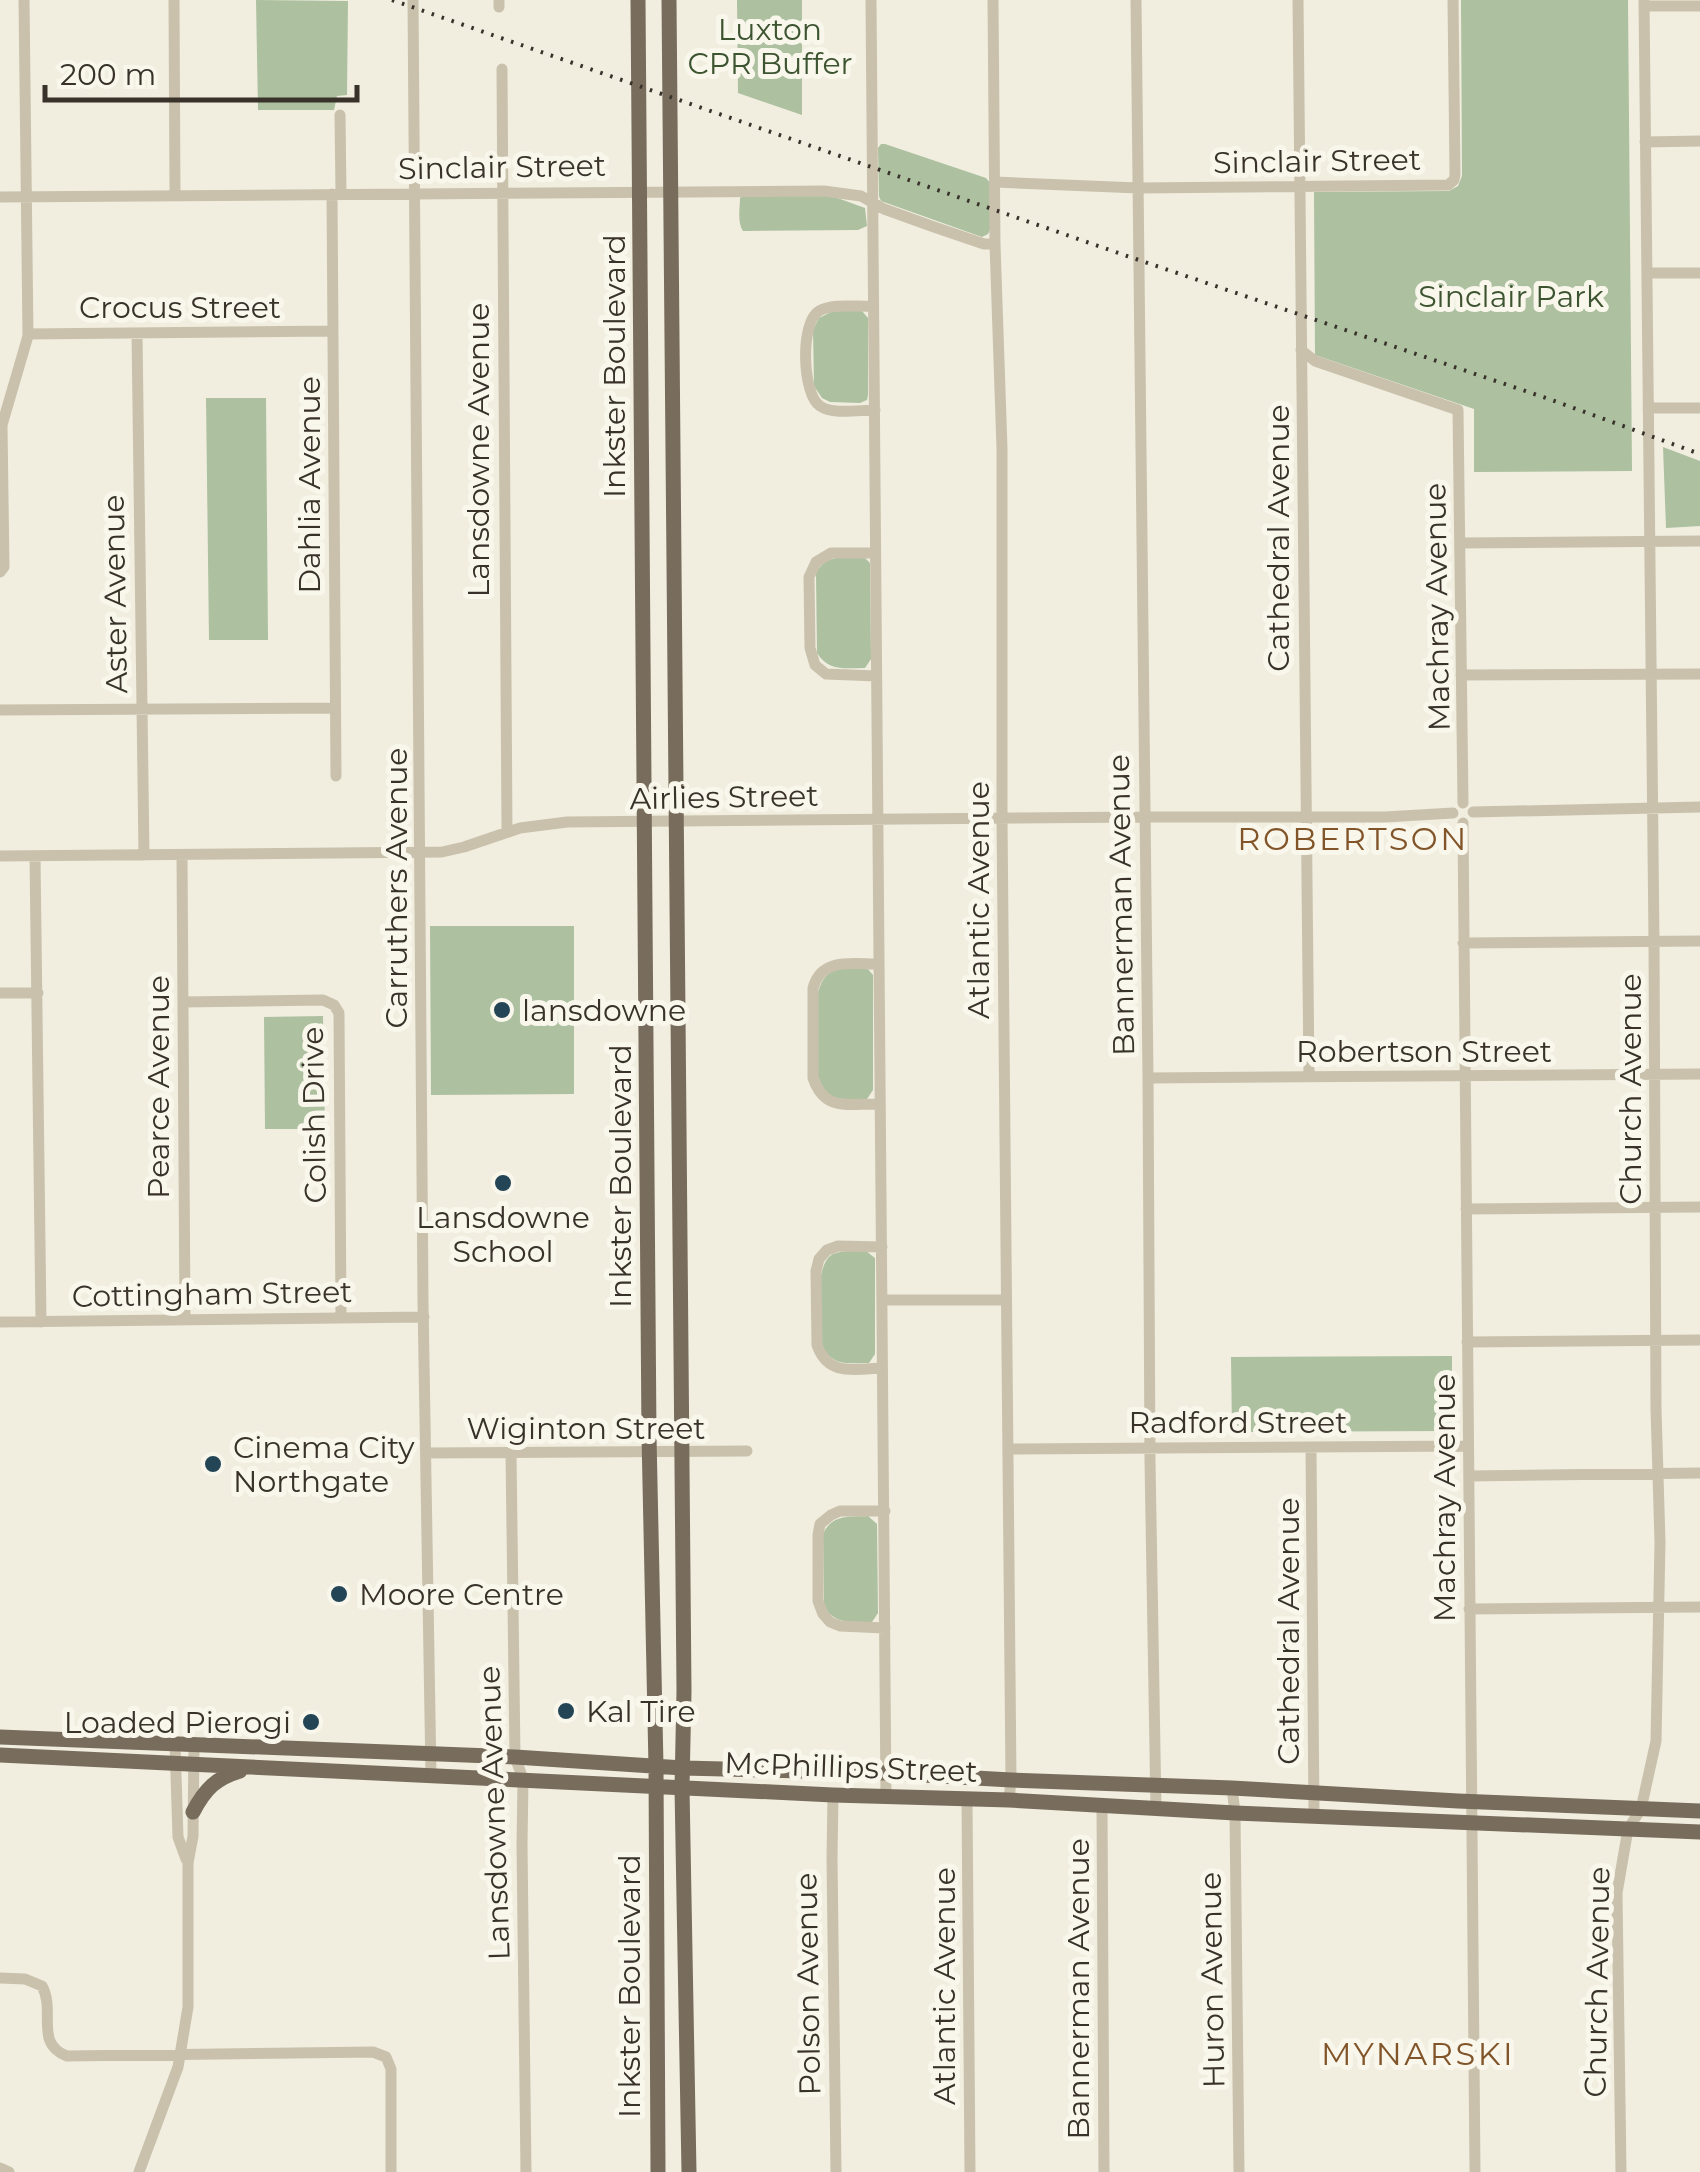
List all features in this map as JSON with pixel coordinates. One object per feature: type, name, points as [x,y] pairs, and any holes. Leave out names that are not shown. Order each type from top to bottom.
[{"type":"main road","name":"Inkster Boulevard","points":[[638,0],[658,2172]]},
{"type":"main road","name":"Inkster Boulevard","points":[[669,0],[682,1788],[689,2172]]},
{"type":"main road","name":"McPhillips Street","points":[[0,1737],[1700,1811]]},
{"type":"main road","name":"McPhillips Street","points":[[0,1755],[1700,1832]]},
{"type":"main road","points":[[193,1812],[210,1784],[252,1766]]},
{"type":"street","points":[[0,572],[4,568],[2,425],[28,334],[24,0]]},
{"type":"street","points":[[174,0],[175,196]]},
{"type":"street","name":"Carruthers Avenue","points":[[414,0],[431,1774]]},
{"type":"street","points":[[871,0],[886,1796]]},
{"type":"street","name":"Atlantic Avenue","points":[[993,0],[1002,448],[1009,1800]]},
{"type":"street","name":"Bannerman Avenue","points":[[1136,0],[1156,1809]]},
{"type":"street","name":"Cathedral Avenue","points":[[1298,0],[1309,1076]]},
{"type":"street","name":"Sinclair Street","points":[[995,182],[1138,188],[1444,185],[1455,175],[1453,0]]},
{"type":"street","points":[[1644,3],[1700,6]]},
{"type":"street","name":"Church Avenue","points":[[1621,2172],[1617,1892],[1628,1829],[1641,1809],[1656,1742],[1659,1607],[1644,3]]},
{"type":"street","name":"Lansdowne Avenue","points":[[502,69],[507,832]]},
{"type":"street","name":"Dahlia Avenue","points":[[336,776],[333,331],[340,115]]},
{"type":"street","points":[[1645,142],[1700,141]]},
{"type":"street","name":"Sinclair Street","points":[[0,197],[824,190],[861,196],[872,204],[984,244],[995,244]]},
{"type":"street","points":[[1648,273],[1700,273]]},
{"type":"street","points":[[873,306],[829,307],[810,318],[808,387],[812,398],[829,410],[875,410]]},
{"type":"street","name":"Crocus Street","points":[[28,334],[333,331]]},
{"type":"street","name":"Aster Avenue","points":[[137,333],[144,855]]},
{"type":"street","name":"Machray Avenue","points":[[1301,350],[1315,361],[1458,410],[1461,674],[1468,808]]},
{"type":"street","points":[[1648,408],[1700,408]]},
{"type":"street","points":[[1460,543],[1700,540]]},
{"type":"street","points":[[875,553],[832,553],[816,562],[809,578],[812,660],[822,672],[832,675],[876,676]]},
{"type":"street","points":[[1461,674],[1700,674]]},
{"type":"street","points":[[0,710],[335,708]]},
{"type":"street","points":[[1458,818],[1470,820],[1468,808],[1700,807]]},
{"type":"street","name":"Machray Avenue","points":[[1458,818],[1463,943],[1475,2172]]},
{"type":"street","name":"Airlies Street","points":[[0,856],[442,852],[507,832],[554,823],[1458,818]]},
{"type":"street","name":"Pearce Avenue","points":[[182,855],[185,1319]]},
{"type":"street","points":[[35,856],[41,1322]]},
{"type":"street","points":[[1463,943],[1700,940]]},
{"type":"street","points":[[878,964],[832,964],[816,976],[813,1078],[818,1092],[833,1104],[880,1104]]},
{"type":"street","points":[[0,993],[38,993]]},
{"type":"street","name":"Colish Drive","points":[[183,1002],[323,1000],[334,1005],[339,1013],[341,1317]]},
{"type":"street","name":"Robertson Street","points":[[1148,1078],[1700,1074]]},
{"type":"street","points":[[1466,1209],[1700,1207]]},
{"type":"street","points":[[882,1248],[838,1246],[819,1258],[816,1271],[817,1346],[821,1357],[838,1368],[882,1368]]},
{"type":"street","points":[[882,1300],[1006,1300]]},
{"type":"street","name":"Cottingham Street","points":[[0,1322],[424,1317]]},
{"type":"street","points":[[1467,1342],[1700,1340]]},
{"type":"street","name":"Radford Street","points":[[1008,1449],[1468,1446]]},
{"type":"street","name":"Cathedral Avenue","points":[[1311,1447],[1314,1815]]},
{"type":"street","name":"Wiginton Street","points":[[426,1454],[746,1451]]},
{"type":"street","name":"Lansdowne Avenue","points":[[511,1453],[515,1757],[523,1778],[526,2172]]},
{"type":"street","points":[[1468,1476],[1700,1473]]},
{"type":"street","points":[[884,1628],[840,1626],[823,1614],[818,1601],[818,1535],[820,1524],[831,1514],[885,1511]]},
{"type":"street","points":[[1469,1609],[1700,1607]]},
{"type":"street","points":[[176,1744],[178,1837],[188,1863]]},
{"type":"street","points":[[138,2172],[178,2067],[188,2007],[188,1863],[193,1836],[194,1744]]},
{"type":"street","name":"Huron Avenue","points":[[1232,1788],[1239,2172]]},
{"type":"street","name":"Polson Avenue","points":[[833,1795],[836,2172]]},
{"type":"street","name":"Atlantic Avenue","points":[[967,1800],[970,2172]]},
{"type":"street","name":"Bannerman Avenue","points":[[1102,1806],[1104,2172]]},
{"type":"street","points":[[0,1978],[25,1979],[42,1986],[48,1997],[48,2040],[67,2056],[374,2052],[386,2057],[391,2069],[391,2172]]},
{"type":"street","points":[[0,2168],[9,2172]]},
{"type":"green space","points":[[256,0],[348,1],[347,95],[337,96],[334,110],[258,110]]},
{"type":"green space","name":"Luxton CPR Buffer","points":[[737,0],[802,0],[802,115],[738,93]]},
{"type":"green space","name":"Sinclair Park","points":[[1461,0],[1628,0],[1632,471],[1474,472],[1474,409],[1315,355],[1314,192],[1449,191],[1458,186],[1462,176]]},
{"type":"green space","points":[[881,144],[986,178],[991,184],[988,234],[982,237],[881,201]]},
{"type":"green space","points":[[743,195],[832,196],[865,208],[867,226],[858,230],[743,231],[739,215]]},
{"type":"green space","points":[[833,311],[862,311],[868,318],[868,395],[860,403],[830,402],[814,386],[813,330],[819,318]]},
{"type":"green space","points":[[206,398],[266,398],[268,640],[209,640]]},
{"type":"green space","points":[[1663,447],[1700,461],[1700,526],[1666,528]]},
{"type":"green space","points":[[864,557],[870,563],[871,659],[865,668],[832,666],[817,653],[816,573],[831,560]]},
{"type":"green space","name":"lansdowne","points":[[430,926],[574,926],[574,1094],[431,1095]]},
{"type":"green space","points":[[867,968],[873,975],[873,1090],[867,1099],[838,1099],[826,1094],[818,1077],[818,992],[831,972]]},
{"type":"green space","points":[[323,1016],[325,1129],[265,1129],[264,1017]]},
{"type":"green space","points":[[866,1251],[875,1258],[875,1354],[869,1363],[843,1363],[821,1348],[822,1270],[833,1254]]},
{"type":"green space","points":[[1452,1356],[1452,1431],[1232,1432],[1231,1357]]},
{"type":"green space","points":[[868,1516],[877,1524],[878,1613],[872,1622],[845,1621],[824,1607],[823,1534],[836,1520]]},
{"type":"railway","points":[[392,0],[1700,454]]},
{"type":"place","name":"lansdowne","points":[[502,1010]]},
{"type":"place","name":"Lansdowne School","points":[[503,1183]]},
{"type":"place","name":"Cinema City Northgate","points":[[213,1464]]},
{"type":"place","name":"Moore Centre","points":[[339,1594]]},
{"type":"place","name":"Kal Tire","points":[[566,1711]]},
{"type":"place","name":"Loaded Pierogi","points":[[311,1722]]},
{"type":"district","name":"ROBERTSON","points":[[1353,838]]},
{"type":"district","name":"MYNARSKI","points":[[1418,2053]]}]
